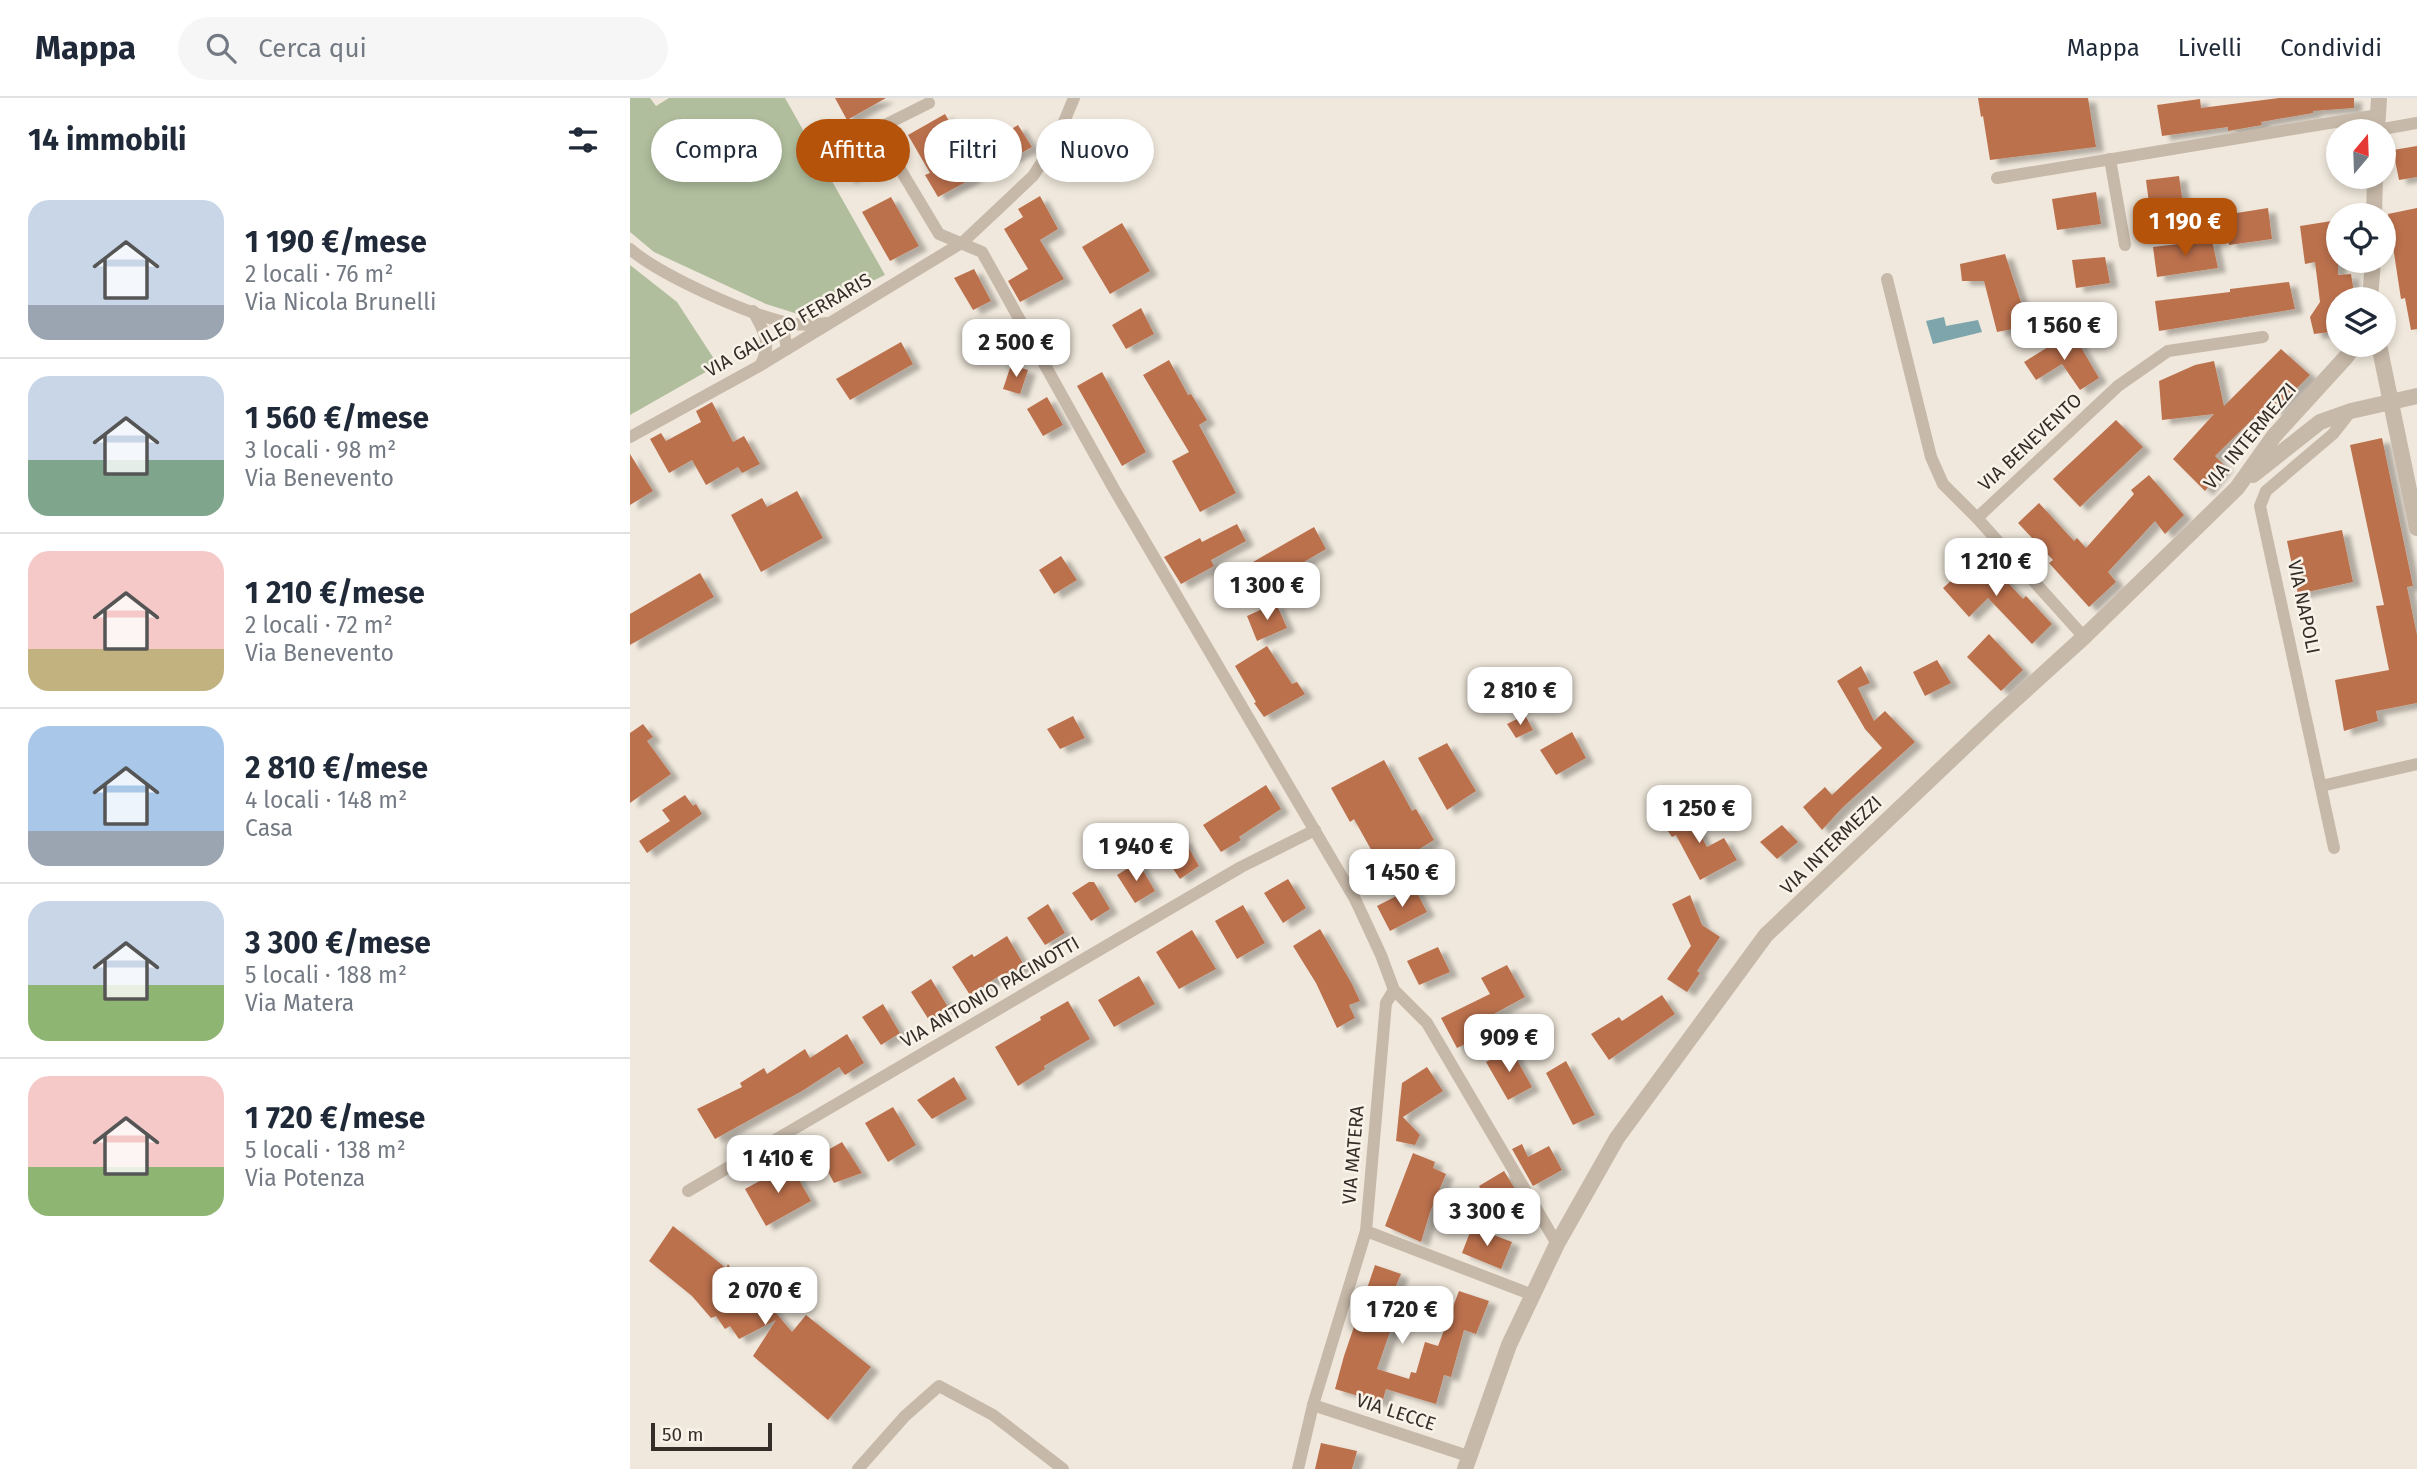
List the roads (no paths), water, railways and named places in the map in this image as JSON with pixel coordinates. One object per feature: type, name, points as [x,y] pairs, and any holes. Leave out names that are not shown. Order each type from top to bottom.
[{"type":"street","name":"VIA GALILEO FERRARIS","points":[[630,437],[761,365],[963,242],[1033,176],[1056,141],[1074,98]]},
{"type":"street","points":[[2378,119],[2379,98]]},
{"type":"street","points":[[929,103],[883,126],[881,139],[939,234],[982,252],[1114,489],[1356,899],[1394,990],[1427,1023],[1557,1244]]},
{"type":"street","points":[[2396,125],[2417,123]]},
{"type":"street","points":[[1997,178],[2110,159],[2326,132]]},
{"type":"street","points":[[2110,159],[2125,245]]},
{"type":"street","points":[[630,249],[686,283],[752,311],[782,322],[810,325],[831,323]]},
{"type":"street","name":"VIA BENEVENTO","points":[[1887,279],[1931,457],[1943,484],[2084,637]]},
{"type":"street","points":[[752,311],[767,339],[767,352],[761,365]]},
{"type":"street","points":[[782,322],[787,349]]},
{"type":"street","name":"VIA BENEVENTO","points":[[1977,519],[2118,386],[2168,351],[2263,337]]},
{"type":"street","points":[[767,339],[787,349]]},
{"type":"street","name":"VIA INTERMEZZI","points":[[1467,1462],[1509,1345],[1557,1244],[1617,1138],[1766,935],[2084,637],[2237,488],[2274,436],[2346,357]]},
{"type":"street","points":[[2382,357],[2417,528]]},
{"type":"street","points":[[2237,488],[2320,422],[2351,411],[2417,396]]},
{"type":"street","name":"VIA NAPOLI","points":[[2334,848],[2260,506],[2266,491],[2333,434],[2351,411]]},
{"type":"street","points":[[2321,786],[2417,764]]},
{"type":"street","name":"VIA ANTONIO PACINOTTI","points":[[688,1191],[1241,867],[1315,830]]},
{"type":"street","name":"VIA MATERA","points":[[1394,990],[1386,1003],[1366,1231],[1533,1295]]},
{"type":"street","points":[[1298,1469],[1313,1405],[1366,1231]]},
{"type":"street","points":[[858,1469],[905,1416],[939,1386],[993,1415],[1063,1469]]},
{"type":"street","name":"VIA LECCE","points":[[1313,1405],[1467,1462]]},
{"type":"water","points":[[1944,317],[1946,326],[1978,320],[1982,332],[1933,344],[1926,321]]}]
